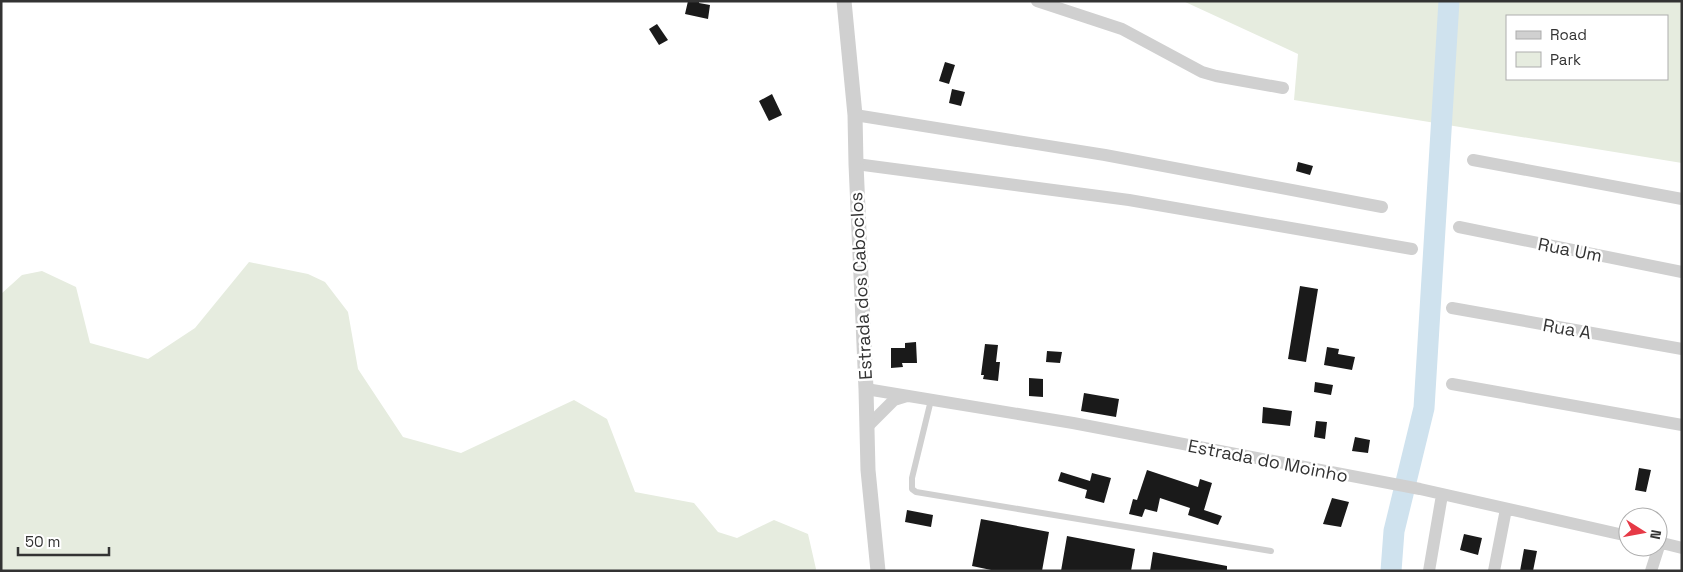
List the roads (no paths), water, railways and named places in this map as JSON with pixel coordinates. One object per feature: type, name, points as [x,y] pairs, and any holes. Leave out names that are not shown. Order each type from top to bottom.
[{"type":"street","name":"Estrada dos Caboclos","points":[[844,1],[855,115],[868,470],[878,571]]},
{"type":"street","points":[[1037,1],[1122,29],[1202,72],[1283,88]]},
{"type":"street","points":[[855,115],[1106,155],[1382,208]]},
{"type":"street","points":[[1473,160],[1682,199]]},
{"type":"street","points":[[856,164],[1129,200],[1412,249]]},
{"type":"street","name":"Rua Um","points":[[1458,227],[1682,272]]},
{"type":"street","name":"Rua A","points":[[1452,308],[1682,350]]},
{"type":"street","points":[[1452,384],[1682,425]]},
{"type":"street","name":"Estrada do Moinho","points":[[866,389],[1073,423],[1420,489],[1618,534]]},
{"type":"street","points":[[867,424],[870,424],[894,400],[907,396]]},
{"type":"street","points":[[1429,571],[1442,494]]},
{"type":"street","points":[[1494,571],[1506,508]]},
{"type":"street","points":[[1668,545],[1682,548]]},
{"type":"street","points":[[1651,571],[1655,557]]},
{"type":"lane","points":[[931,400],[912,478],[912,489],[916,492],[1271,551]]},
{"type":"waterway","points":[[1391,571],[1394,531],[1424,408],[1449,1]]}]
